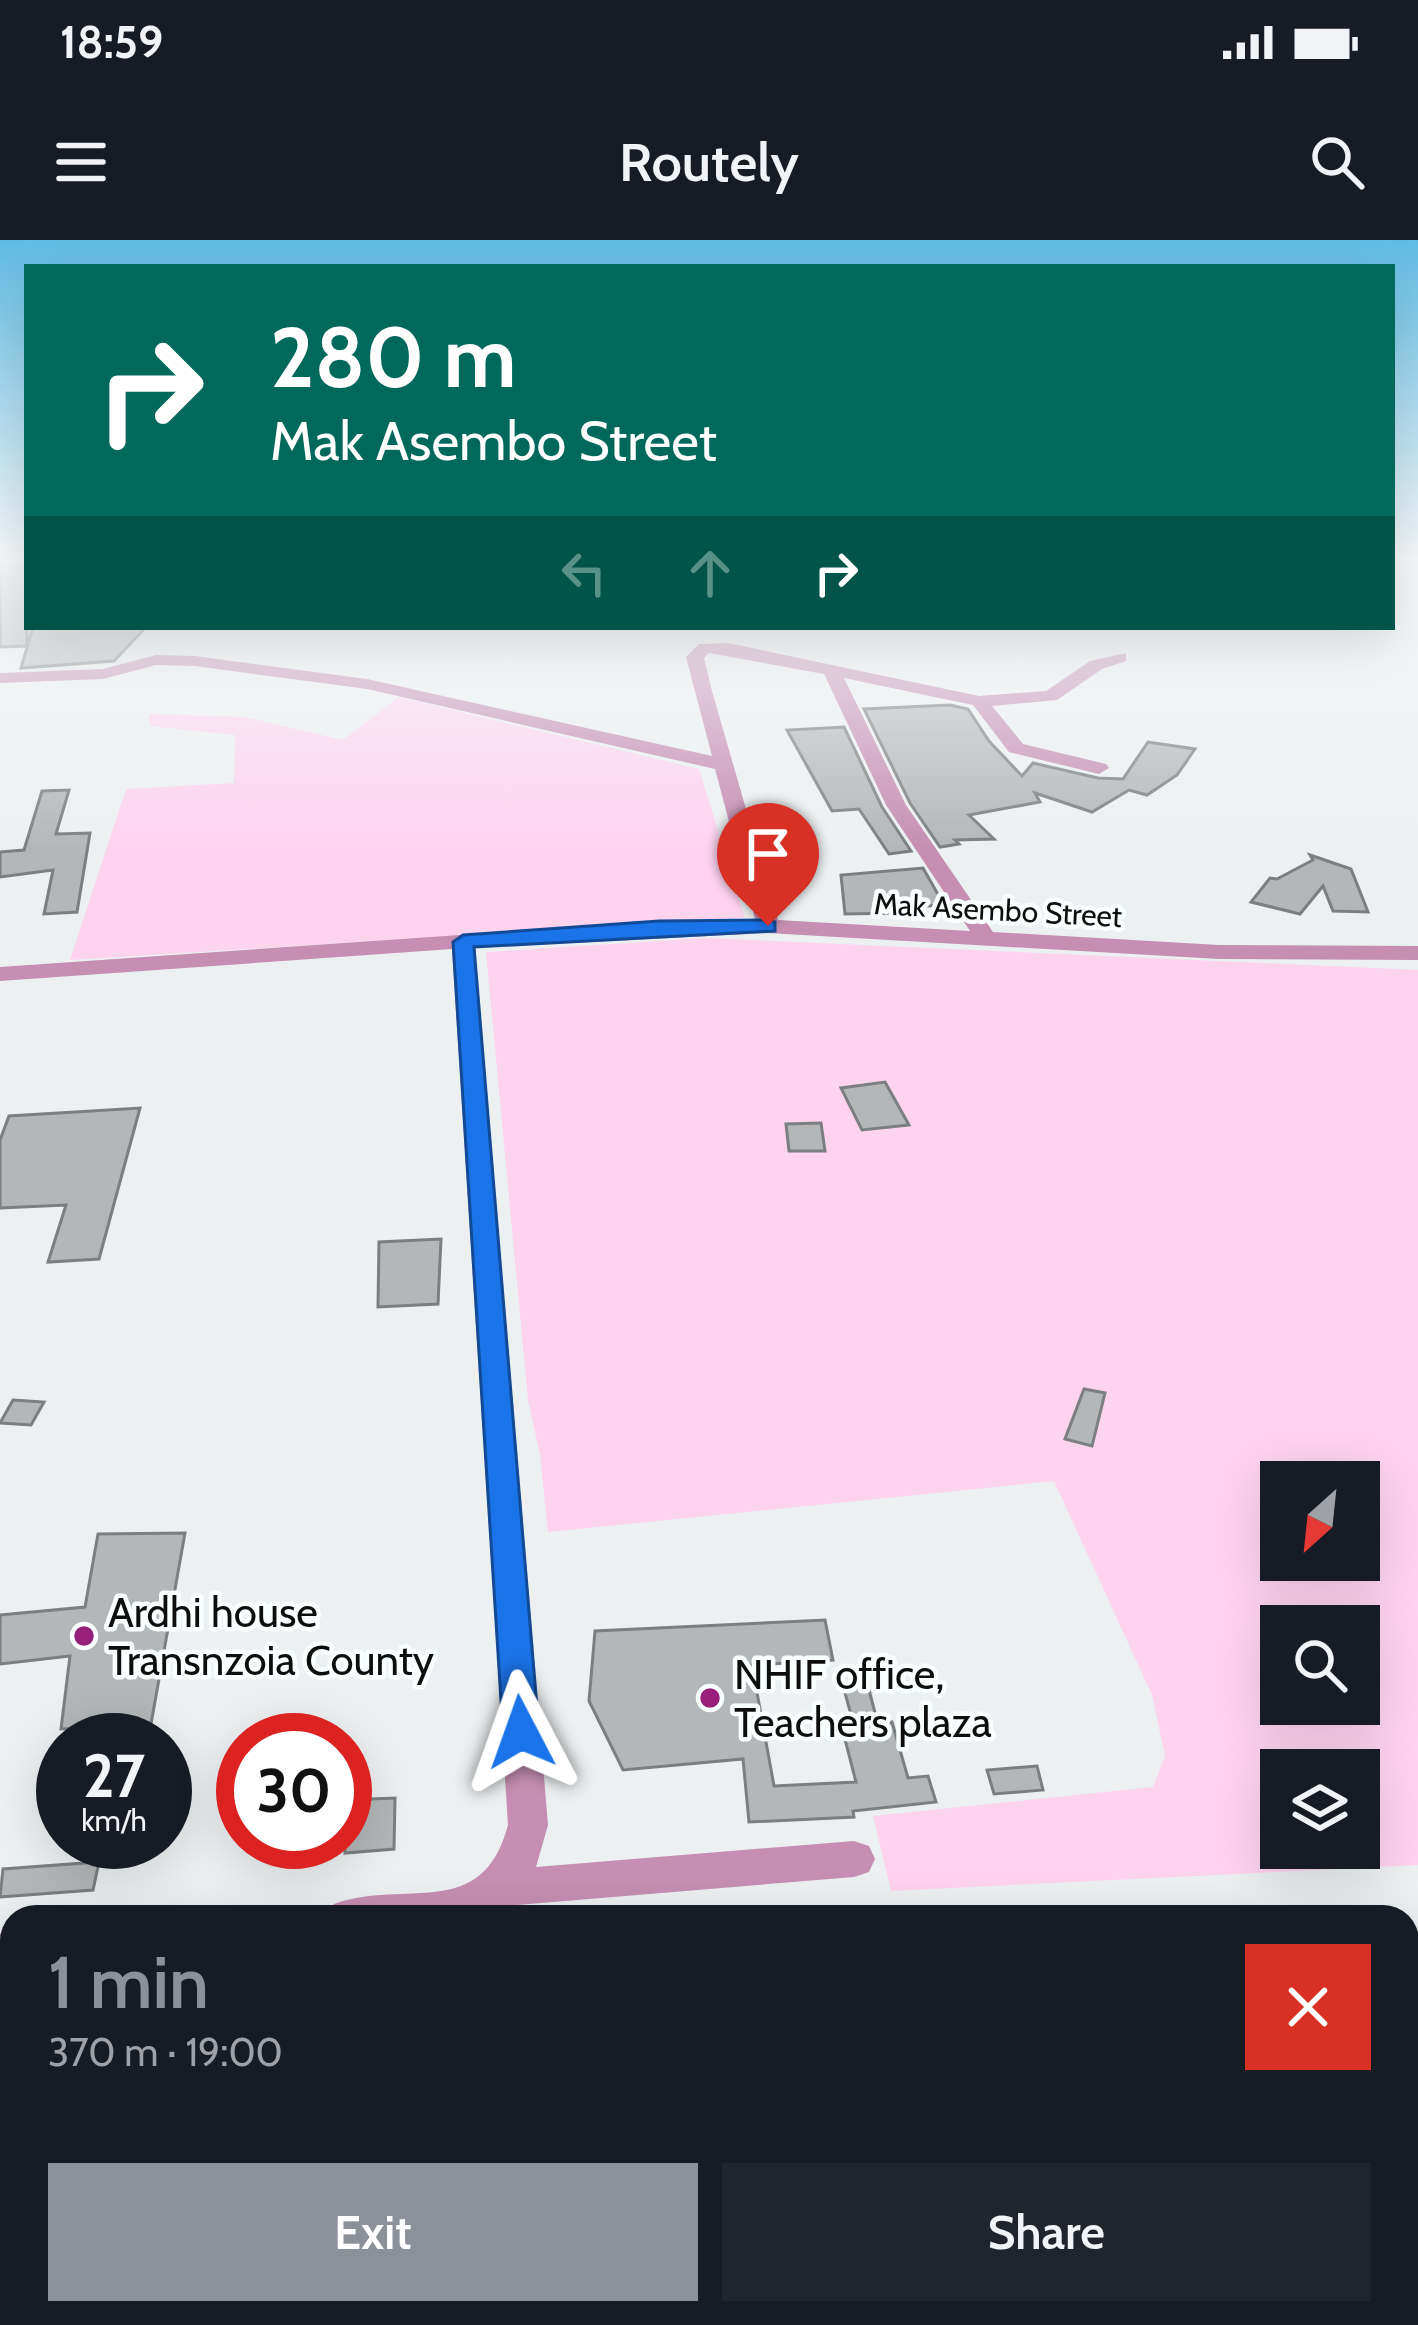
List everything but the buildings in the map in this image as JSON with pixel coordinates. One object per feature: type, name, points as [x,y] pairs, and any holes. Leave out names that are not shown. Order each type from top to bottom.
[{"type":"street","points":[[697,654],[720,764],[747,832],[768,926]]},
{"type":"street","points":[[757,654],[979,701],[1051,696],[1096,664],[1120,657]]},
{"type":"street","points":[[0,678],[104,674],[156,661],[238,666],[367,684],[720,764]]},
{"type":"street","points":[[831,670],[896,805],[988,941]]},
{"type":"street","points":[[979,701],[1016,748],[1100,768]]},
{"type":"street","name":"Mak Asembo Street","points":[[0,974],[659,928],[768,926],[1219,952],[1418,953]]},
{"type":"street","points":[[463,942],[528,1825],[523,1859],[504,1888]]},
{"type":"street","points":[[466,1905],[504,1888],[854,1859]]},
{"type":"shaded area","points":[[399,697],[699,769],[745,918],[70,960],[126,789],[234,783],[235,735],[150,726],[149,714],[244,717],[343,740]]},
{"type":"shaded area","points":[[707,938],[1418,970],[1418,1865],[1380,1867],[1380,1749],[1260,1749],[1260,1869],[1337,1869],[891,1891],[873,1816],[1153,1787],[1165,1756],[1152,1695],[1054,1481],[548,1532],[540,1455],[528,1400],[486,952]]},
{"type":"place","name":"Ardhi house Transnzoia County","points":[[84,1636]]},
{"type":"place","name":"NHIF office, Teachers plaza","points":[[710,1698]]},
{"type":"route","points":[[521,1732],[463,942],[659,928],[768,926]]}]
